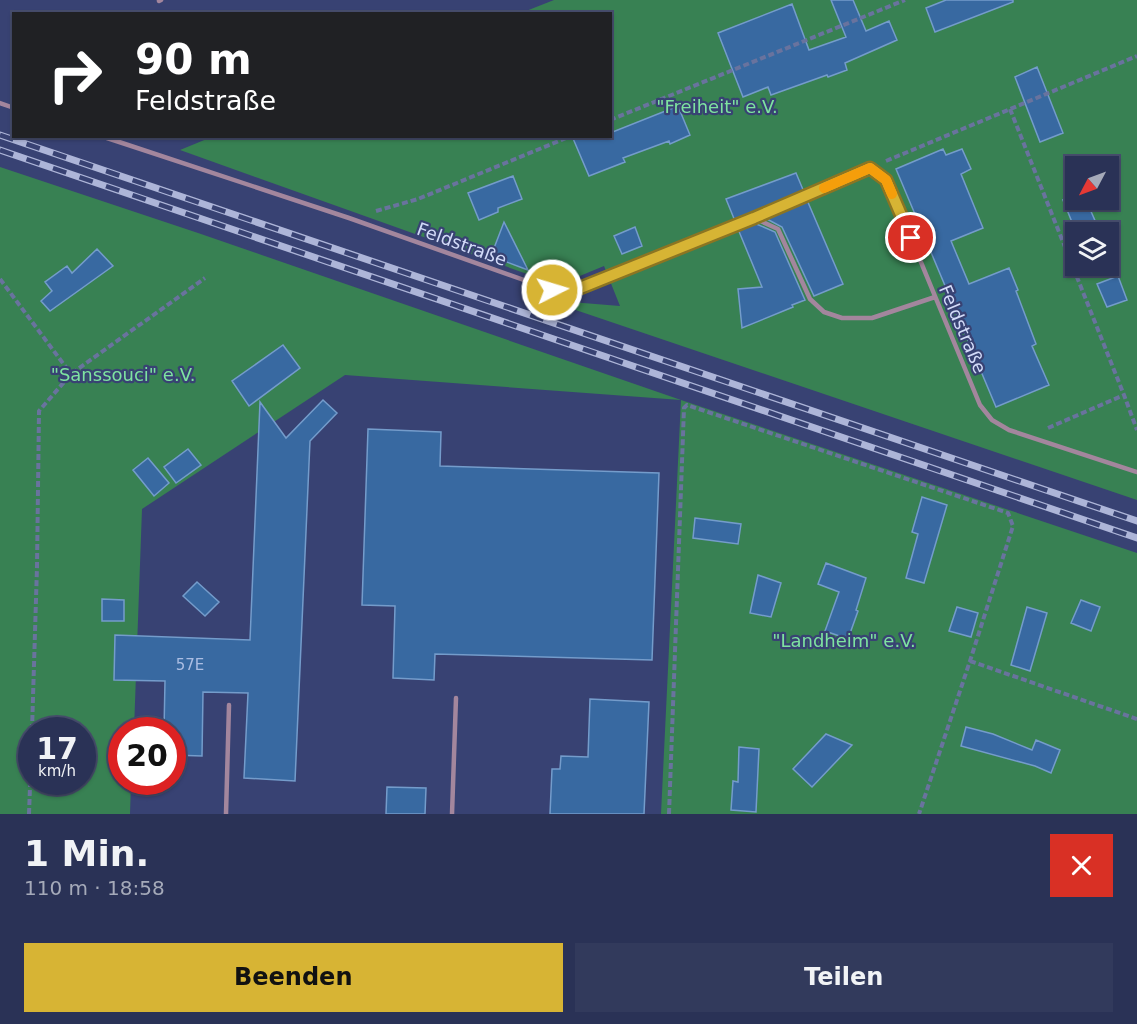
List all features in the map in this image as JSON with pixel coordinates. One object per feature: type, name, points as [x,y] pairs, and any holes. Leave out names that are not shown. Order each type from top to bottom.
[{"type":"lane","name":"Feldstraße","points":[[107,138],[349,218],[552,290],[580,288],[754,218],[870,168],[886,180],[980,405],[992,420],[1009,429],[1137,472]]},
{"type":"lane","points":[[754,218],[778,229],[810,299],[824,312],[842,318],[872,318],[935,297]]},
{"type":"lane","points":[[452,814],[456,698]]},
{"type":"lane","points":[[226,814],[229,705]]},
{"type":"path","points":[[612,119],[904,0]]},
{"type":"path","points":[[870,168],[1137,56]]},
{"type":"path","points":[[1010,110],[1137,430]]},
{"type":"path","points":[[349,218],[418,199],[566,138]]},
{"type":"path","points":[[32,717],[39,411],[71,374],[206,278]]},
{"type":"path","points":[[0,279],[71,374]]},
{"type":"path","points":[[1029,436],[1124,395]]},
{"type":"path","points":[[669,814],[684,408],[687,405],[1008,513],[1013,526],[919,814]]},
{"type":"path","points":[[970,662],[1137,719]]},
{"type":"path","points":[[29,814],[30,795]]},
{"type":"green space","name":"\"Freiheit\" e.V.","points":[[554,0],[1137,0],[1137,500],[546,300],[620,306],[604,266],[558,285],[180,150],[209,138],[612,138],[612,12],[524,12]]},
{"type":"green space","name":"\"Sanssouci\" e.V.","points":[[0,167],[681,400],[345,375],[142,509],[134,717],[108,717],[108,795],[131,795],[130,814],[0,814]]},
{"type":"green space","name":"\"Landheim\" e.V.","points":[[681,400],[1137,553],[1137,814],[661,814]]},
{"type":"building","points":[[831,0],[853,0],[866,31],[889,21],[897,40],[845,63],[847,70],[771,95],[768,87],[743,97],[718,33],[792,4],[809,50],[846,37]]},
{"type":"building","points":[[946,0],[1013,0],[1013,2],[935,32],[926,8]]},
{"type":"building","points":[[1037,67],[1063,133],[1040,142],[1015,77]]},
{"type":"building","points":[[678,106],[690,135],[670,144],[669,141],[623,158],[625,162],[589,176],[573,138],[612,138],[612,132]]},
{"type":"building","points":[[943,149],[946,155],[962,149],[971,169],[961,174],[983,228],[951,241],[969,284],[1009,268],[1036,344],[1032,346],[1049,385],[996,407],[896,169]]},
{"type":"building","points":[[796,173],[804,192],[735,221],[726,199]]},
{"type":"building","points":[[513,176],[522,199],[498,208],[498,212],[479,220],[468,193]]},
{"type":"building","points":[[807,200],[843,284],[814,296],[782,227],[765,218]]},
{"type":"building","points":[[1067,210],[1090,210],[1096,222],[1072,222]]},
{"type":"building","points":[[504,222],[528,270],[491,256]]},
{"type":"building","points":[[754,223],[775,232],[805,300],[742,328],[738,289],[762,287],[738,229]]},
{"type":"building","points":[[635,227],[642,246],[622,254],[614,236]]},
{"type":"building","points":[[97,249],[113,266],[50,311],[41,301],[52,291],[45,282],[67,266],[72,273]]},
{"type":"building","points":[[1118,276],[1127,300],[1107,307],[1097,284]]},
{"type":"building","points":[[283,345],[300,368],[249,406],[232,381]]},
{"type":"building","points":[[323,400],[337,413],[310,441],[295,781],[244,778],[248,693],[203,692],[202,756],[186,755],[186,717],[164,717],[165,681],[114,680],[115,635],[250,640],[260,402],[286,438]]},
{"type":"building","points":[[368,429],[441,432],[440,466],[659,473],[652,660],[435,654],[434,680],[393,678],[395,606],[362,605]]},
{"type":"building","points":[[188,449],[201,465],[176,483],[164,467]]},
{"type":"building","points":[[148,458],[169,483],[154,496],[133,470]]},
{"type":"building","points":[[922,497],[947,505],[924,583],[906,578],[918,534],[912,532]]},
{"type":"building","points":[[695,518],[741,524],[738,544],[693,538]]},
{"type":"building","points":[[826,563],[866,578],[848,639],[825,631],[839,592],[818,584]]},
{"type":"building","points":[[758,575],[781,583],[771,617],[750,613]]},
{"type":"building","points":[[197,582],[219,602],[205,616],[183,596]]},
{"type":"building","points":[[102,599],[124,600],[124,621],[102,621]]},
{"type":"building","points":[[1081,600],[1100,607],[1091,631],[1071,623]]},
{"type":"building","points":[[957,607],[978,613],[971,637],[949,631]]},
{"type":"building","points":[[1027,607],[1047,613],[1030,671],[1011,665]]},
{"type":"building","points":[[590,699],[649,702],[644,814],[550,814],[552,769],[560,769],[561,756],[588,757]]},
{"type":"building","points":[[966,727],[993,734],[1032,750],[1036,740],[1060,750],[1051,773],[1035,766],[961,746]]},
{"type":"building","points":[[826,734],[852,745],[812,787],[793,769]]},
{"type":"building","points":[[739,747],[759,749],[756,812],[731,810],[733,781],[738,782]]},
{"type":"building","points":[[387,787],[426,788],[425,814],[386,814]]},
{"type":"railway","points":[[0,135],[1137,521]]},
{"type":"railway","points":[[0,150],[1137,538]]},
{"type":"slow traffic","points":[[824,188],[870,168],[886,180],[892,194]]},
{"type":"route","points":[[552,290],[580,288],[754,218],[870,168],[886,180],[911,238]]}]
